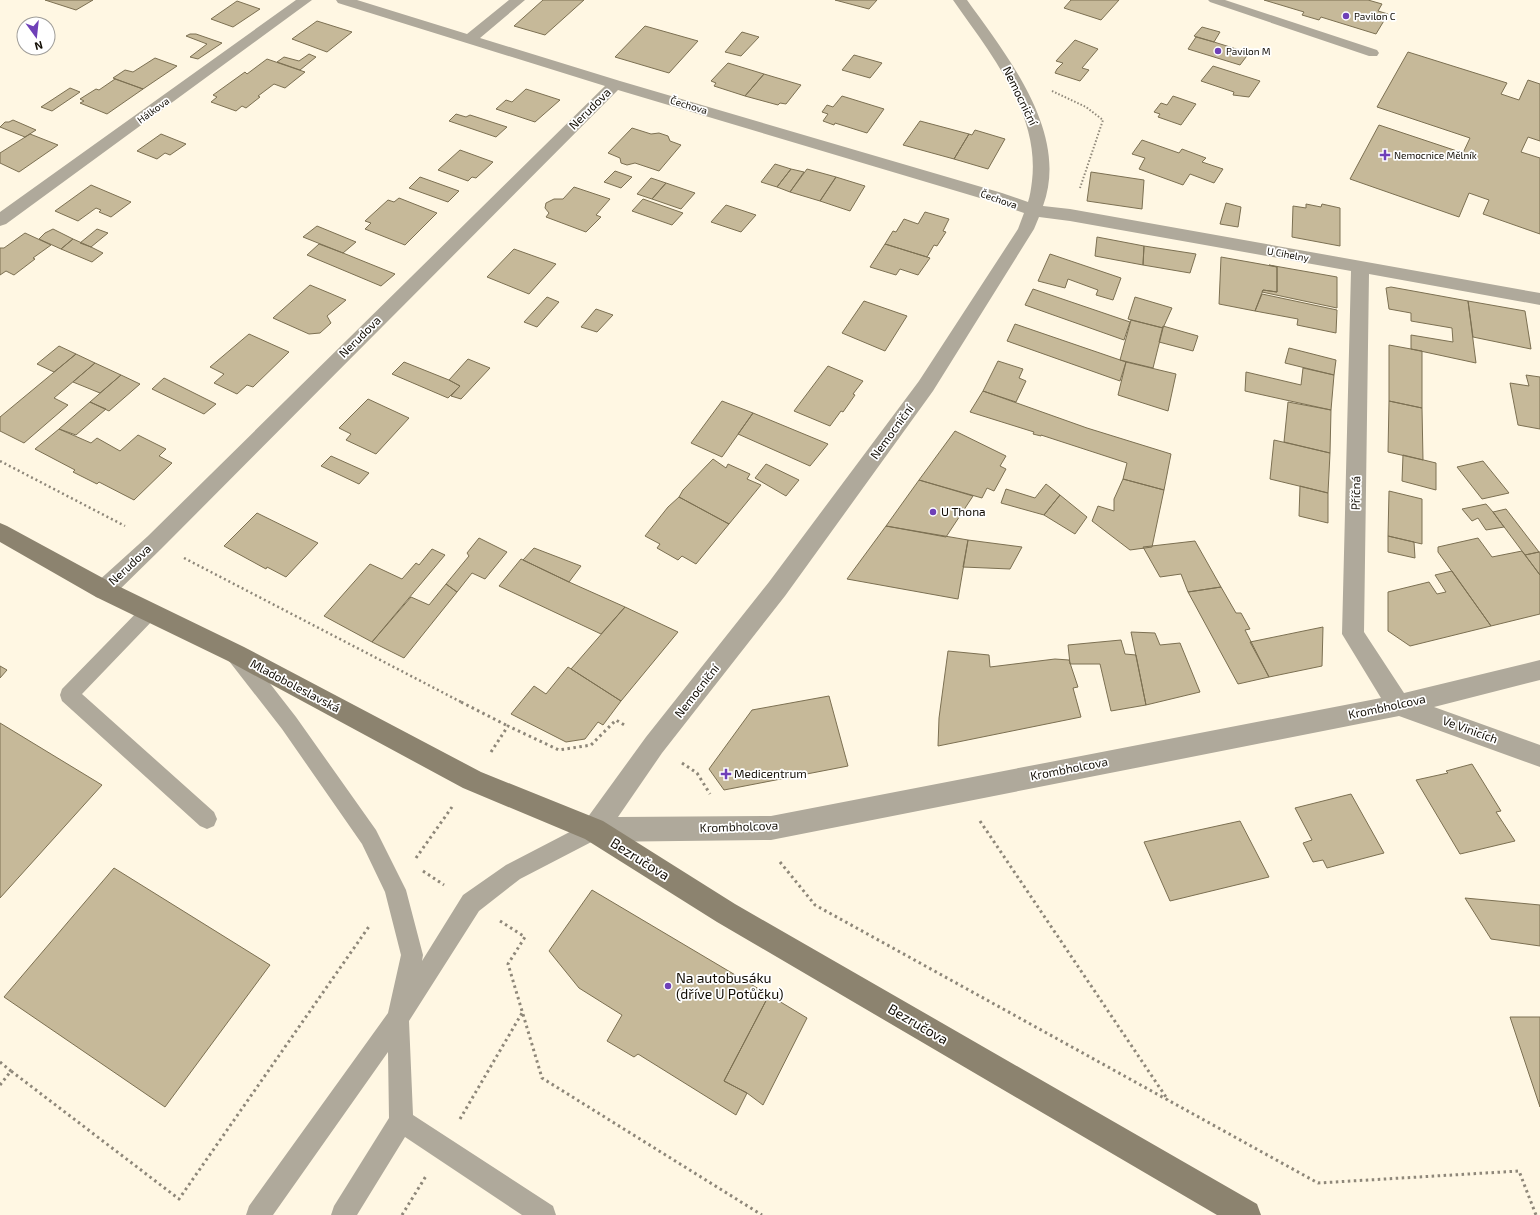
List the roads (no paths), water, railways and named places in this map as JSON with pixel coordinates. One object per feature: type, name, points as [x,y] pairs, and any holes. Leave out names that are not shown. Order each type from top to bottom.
[{"type":"street","name":"Hálkova","points":[[0,220],[306,0]]},
{"type":"street","name":"Čechova","points":[[343,0],[615,84],[996,197],[1035,211]]},
{"type":"street","points":[[470,38],[518,0]]},
{"type":"street","name":"Nemocniční","points":[[594,830],[654,745],[777,589],[926,386],[1026,229],[1035,211],[1042,176],[1041,148],[1034,123],[1010,72],[960,0]]},
{"type":"street","name":"Nerudova","points":[[104,590],[155,542],[615,84]]},
{"type":"street","name":"U Cihelny","points":[[1035,211],[1070,215],[1540,298]]},
{"type":"street","name":"Příčná","points":[[1360,267],[1353,634],[1399,705]]},
{"type":"street","name":"Mladoboleslavská","points":[[0,532],[104,590],[236,654],[472,780],[594,830]]},
{"type":"street","name":"Krombholcova","points":[[594,830],[771,828],[1399,705],[1540,670]]},
{"type":"street","name":"Ve Vinicích","points":[[1399,705],[1540,756]]},
{"type":"street","name":"Bezručova","points":[[594,830],[726,913],[1246,1215]]},
{"type":"lane","points":[[1214,0],[1373,52]]},
{"type":"lane","points":[[150,612],[69,695],[207,819]]},
{"type":"lane","points":[[236,654],[289,723],[369,837],[395,890],[412,955],[398,1018],[401,1120],[343,1215]]},
{"type":"lane","points":[[258,1215],[398,1018],[472,903],[513,872],[594,830]]},
{"type":"lane","points":[[401,1120],[544,1215]]},
{"type":"place","name":"Pavilon C","points":[[1346,16]]},
{"type":"place","name":"Pavilon M","points":[[1218,51]]},
{"type":"place","name":"Nemocnice Mělník","points":[[1385,155]]},
{"type":"place","name":"U Thona","points":[[933,512]]},
{"type":"place","name":"Medicentrum","points":[[726,774]]},
{"type":"place","name":"Na autobusáku (dříve U Potůčku)","points":[[668,986]]}]
